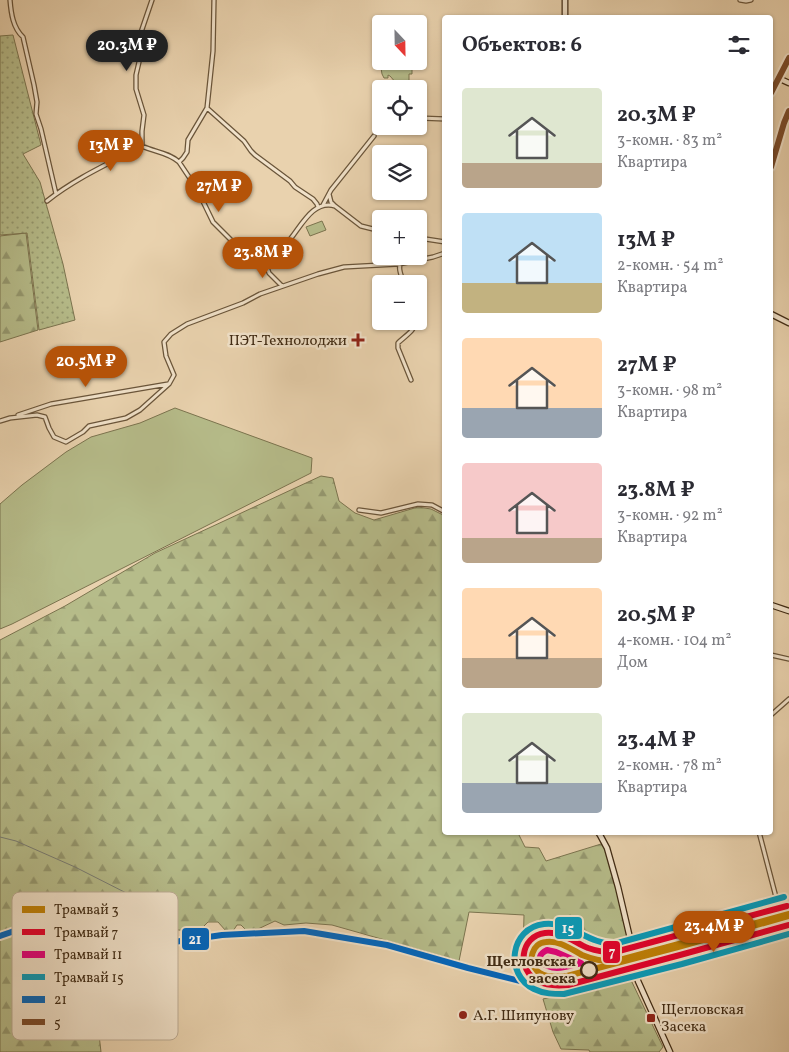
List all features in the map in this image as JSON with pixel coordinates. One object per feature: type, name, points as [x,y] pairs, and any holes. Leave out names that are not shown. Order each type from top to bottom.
[{"type":"street","points":[[10,0],[15,27],[23,37],[37,102],[36,114],[56,194]]},
{"type":"street","points":[[142,146],[144,115],[136,89],[136,75],[139,62],[137,44],[152,0]]},
{"type":"street","points":[[180,163],[187,152],[188,140],[207,108],[214,51],[214,0]]},
{"type":"street","points":[[565,0],[565,15]]},
{"type":"street","points":[[740,0],[749,1]]},
{"type":"street","points":[[773,89],[789,58]]},
{"type":"street","points":[[778,78],[789,83]]},
{"type":"street","points":[[207,108],[244,141],[255,155],[313,199],[318,207]]},
{"type":"street","points":[[773,161],[789,111]]},
{"type":"street","points":[[427,118],[442,119]]},
{"type":"street","points":[[323,205],[329,193],[374,136]]},
{"type":"street","points":[[47,201],[92,172],[142,146],[163,153],[180,163],[197,189],[213,222],[240,249],[264,258],[274,254],[287,243],[306,218],[318,207],[323,205],[335,206]]},
{"type":"street","points":[[329,193],[329,197],[335,206],[361,226],[372,229]]},
{"type":"street","points":[[427,240],[442,242]]},
{"type":"street","points":[[427,257],[442,254]]},
{"type":"street","points":[[264,258],[270,273],[282,286]]},
{"type":"street","points":[[10,418],[41,415],[45,417],[54,437],[66,442],[89,426],[126,418],[140,410],[169,384],[174,375],[166,356],[164,342],[171,334],[187,324],[243,303],[260,294],[318,274],[344,267],[381,265]]},
{"type":"street","points":[[773,315],[789,323]]},
{"type":"street","points":[[411,380],[398,348],[398,343],[413,330]]},
{"type":"street","points":[[0,421],[51,404],[169,384]]},
{"type":"street","points":[[359,510],[381,513],[418,504],[432,506],[442,511]]},
{"type":"street","points":[[773,606],[789,611]]},
{"type":"street","points":[[773,656],[789,659]]},
{"type":"street","points":[[773,713],[789,699]]},
{"type":"street","points":[[600,835],[607,848],[618,887],[638,981],[670,1052]]},
{"type":"street","points":[[760,835],[783,924]]},
{"type":"street","points":[[178,941],[222,935],[304,930],[387,945],[540,986],[576,981],[789,922]]},
{"type":"street","points":[[0,936],[12,932]]},
{"type":"green space","points":[[13,35],[41,145],[23,154],[40,182],[63,264],[75,320],[39,330],[27,233],[0,235],[0,36]]},
{"type":"green space","points":[[381,70],[412,70],[412,74],[409,74],[409,80],[394,80],[388,75],[388,78],[384,78]]},
{"type":"green space","points":[[322,221],[326,230],[310,236],[306,227]]},
{"type":"green space","points":[[26,233],[38,330],[0,342],[0,236]]},
{"type":"green space","points":[[175,408],[312,458],[311,473],[0,629],[0,504],[66,452],[91,437],[140,423]]},
{"type":"green space","points":[[321,476],[333,478],[339,501],[355,513],[374,520],[418,507],[431,509],[442,514],[442,835],[519,835],[525,847],[539,848],[546,861],[601,844],[605,849],[616,888],[631,953],[612,959],[595,957],[550,938],[540,940],[528,952],[523,953],[524,915],[469,912],[459,961],[332,925],[306,923],[284,925],[275,921],[258,929],[246,930],[241,925],[237,925],[233,931],[226,931],[218,922],[208,922],[199,931],[178,930],[178,892],[12,892],[12,1040],[100,1040],[101,1052],[0,1052],[0,640],[65,606],[155,553]]},
{"type":"green space","points":[[630,978],[663,1047],[659,1052],[590,1052],[589,1050],[561,1049],[553,1032],[543,999]]},
{"type":"waterway","points":[[0,837],[16,841],[75,867],[124,892]]},
{"type":"tram line","name":"15","points":[[784,897],[614,944],[596,940],[562,926],[544,924],[533,927],[518,942],[515,952],[515,963],[518,973],[524,982],[534,989],[545,993],[564,994],[789,934]]},
{"type":"tram line","name":"7","points":[[787,906],[615,952],[595,950],[562,935],[545,933],[537,935],[530,940],[524,954],[524,962],[531,976],[538,981],[545,984],[568,985],[789,925]]},
{"type":"tram line","name":"3","points":[[789,914],[616,961],[590,958],[560,944],[546,942],[541,943],[534,949],[532,962],[537,971],[544,975],[555,977],[567,976],[789,916]]},
{"type":"tram line","name":"11","points":[[547,950],[556,952],[581,963],[552,968],[544,964],[540,959],[542,953],[547,950]]},
{"type":"tram line","points":[[549,976],[597,965],[607,966]]},
{"type":"transit line","name":"5","points":[[773,89],[789,58]]},
{"type":"transit line","name":"5","points":[[773,160],[789,111]]},
{"type":"transit line","name":"21","points":[[178,941],[222,935],[304,931],[387,945],[540,986],[576,981],[789,922]]},
{"type":"transit line","name":"21","points":[[0,936],[12,932]]},
{"type":"place","name":"ПЭТ-Технолоджи","points":[[358,340]]},
{"type":"place","name":"Щегловская засека","points":[[589,970]]},
{"type":"place","name":"А.Г. Шипунову","points":[[463,1015]]},
{"type":"place","name":"Щегловская Засека","points":[[651,1018]]}]
